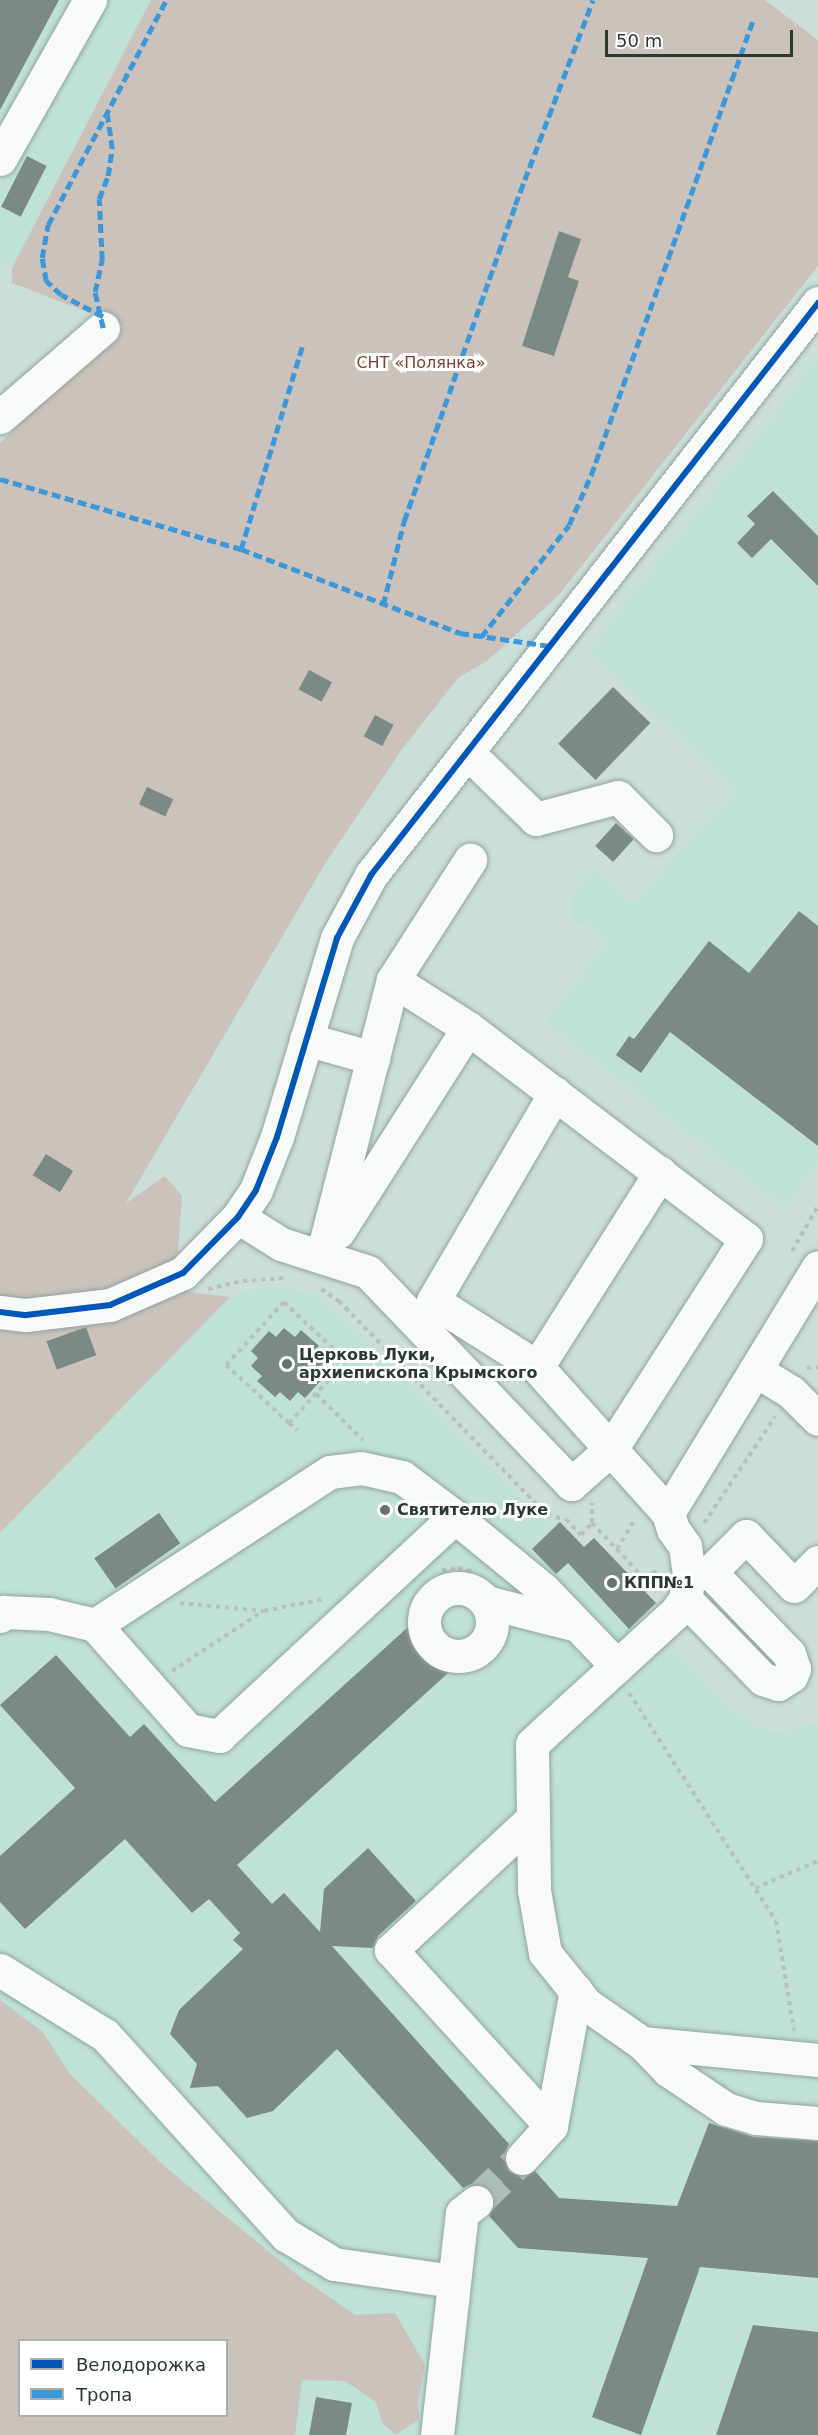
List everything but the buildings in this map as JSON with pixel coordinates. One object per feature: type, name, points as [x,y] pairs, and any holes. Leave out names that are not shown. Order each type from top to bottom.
[{"type":"street","points":[[0,159],[90,0]]},
{"type":"street","points":[[0,1312],[26,1315],[110,1305],[183,1273],[238,1217],[256,1190],[277,1137],[337,938],[371,875],[818,303]]},
{"type":"street","points":[[0,417],[103,328]]},
{"type":"street","points":[[467,752],[536,819],[618,797],[656,835]]},
{"type":"street","points":[[317,1270],[393,980],[470,860]]},
{"type":"street","points":[[368,1272],[571,1484],[611,1449],[746,1239],[468,1028],[393,980]]},
{"type":"street","points":[[317,1270],[468,1028]]},
{"type":"street","points":[[306,1038],[373,1058]]},
{"type":"street","points":[[433,1301],[555,1093]]},
{"type":"street","points":[[537,1367],[660,1173]]},
{"type":"street","points":[[238,1217],[317,1270],[368,1272],[433,1301],[537,1367],[668,1513],[689,1581]]},
{"type":"street","points":[[668,1513],[818,1267]]},
{"type":"street","points":[[755,1370],[791,1392],[818,1419]]},
{"type":"street","points":[[95,1624],[330,1472],[361,1467],[402,1477],[455,1518],[543,1589],[615,1668]]},
{"type":"street","points":[[0,1616],[4,1612],[49,1614],[95,1624],[188,1730],[219,1736],[455,1518]]},
{"type":"street","points":[[818,1562],[794,1586],[746,1536],[689,1581],[615,1668],[532,1744],[534,1890],[545,1953],[586,2004],[642,2043],[668,2070],[726,2109],[756,2118],[818,2123]]},
{"type":"street","points":[[489,1615],[533,1615],[577,1625]]},
{"type":"street","points":[[533,1818],[391,1950],[551,2126]]},
{"type":"street","points":[[0,1970],[105,2035],[286,2235],[334,2264],[454,2281]]},
{"type":"street","points":[[522,2158],[551,2126],[576,1990]]},
{"type":"street","points":[[642,2043],[808,2059]]},
{"type":"street","points":[[437,2435],[462,2213],[476,2202]]},
{"type":"path","points":[[317,1270],[339,1301],[547,1515],[566,1519],[581,1535],[592,1523],[646,1580],[689,1581]]},
{"type":"path","points":[[203,1290],[272,1276],[295,1278]]},
{"type":"path","points":[[290,1423],[346,1361],[284,1302],[226,1365],[297,1430]]},
{"type":"path","points":[[689,1581],[701,1528],[806,1368],[818,1366]]},
{"type":"path","points":[[316,1394],[367,1444]]},
{"type":"path","points":[[646,1580],[689,1581]]},
{"type":"path","points":[[150,1686],[264,1611]]},
{"type":"path","points":[[615,1668],[776,1921],[808,2059]]},
{"type":"path","points":[[755,1888],[818,1861]]},
{"type":"shaded area","points":[[0,0],[151,0],[12,268],[0,262]]},
{"type":"shaded area","points":[[818,359],[818,1163],[785,1208],[545,1022],[606,944],[595,928],[572,921],[572,896],[595,871],[632,904],[736,792],[589,650]]},
{"type":"shaded area","points":[[267,1286],[307,1292],[329,1304],[552,1529],[560,1522],[584,1547],[594,1538],[656,1603],[643,1617],[722,1702],[756,1727],[779,1733],[818,1722],[818,2435],[0,2435],[0,1533],[230,1297]]},
{"type":"green space","name":"СНТ «Полянка»","points":[[151,0],[765,0],[818,40],[818,266],[558,596],[487,661],[458,678],[403,748],[326,862],[126,1203],[165,1176],[182,1196],[175,1290],[230,1297],[0,1533],[0,443],[123,326],[12,283],[12,268]]},
{"type":"green space","points":[[0,2000],[43,2032],[69,2073],[164,2166],[300,2277],[355,2315],[395,2313],[425,2365],[418,2402],[419,2419],[396,2435],[383,2424],[376,2402],[345,2381],[302,2380],[295,2435],[0,2435]]},
{"type":"tunnel","points":[[476,2202],[522,2158]]},
{"type":"marked path","points":[[103,317],[61,295],[46,281],[42,258],[48,225],[166,0]]},
{"type":"marked path","points":[[383,605],[404,521],[515,205],[593,0]]},
{"type":"marked path","points":[[481,637],[569,525],[591,475],[753,21]]},
{"type":"marked path","points":[[103,328],[95,292],[102,260],[99,199],[108,176],[112,149],[107,112]]},
{"type":"marked path","points":[[241,549],[302,347]]},
{"type":"marked path","points":[[0,479],[241,549],[460,633],[550,646]]},
{"type":"cycle path","points":[[0,1312],[26,1315],[110,1305],[183,1273],[238,1217],[256,1190],[277,1137],[337,938],[371,875],[818,303]]},
{"type":"place","name":"Церковь Луки, архиепископа Крымского","points":[[287,1364]]},
{"type":"place","name":"Святителю Луке","points":[[385,1510]]},
{"type":"place","name":"КПП№1","points":[[612,1583]]}]
